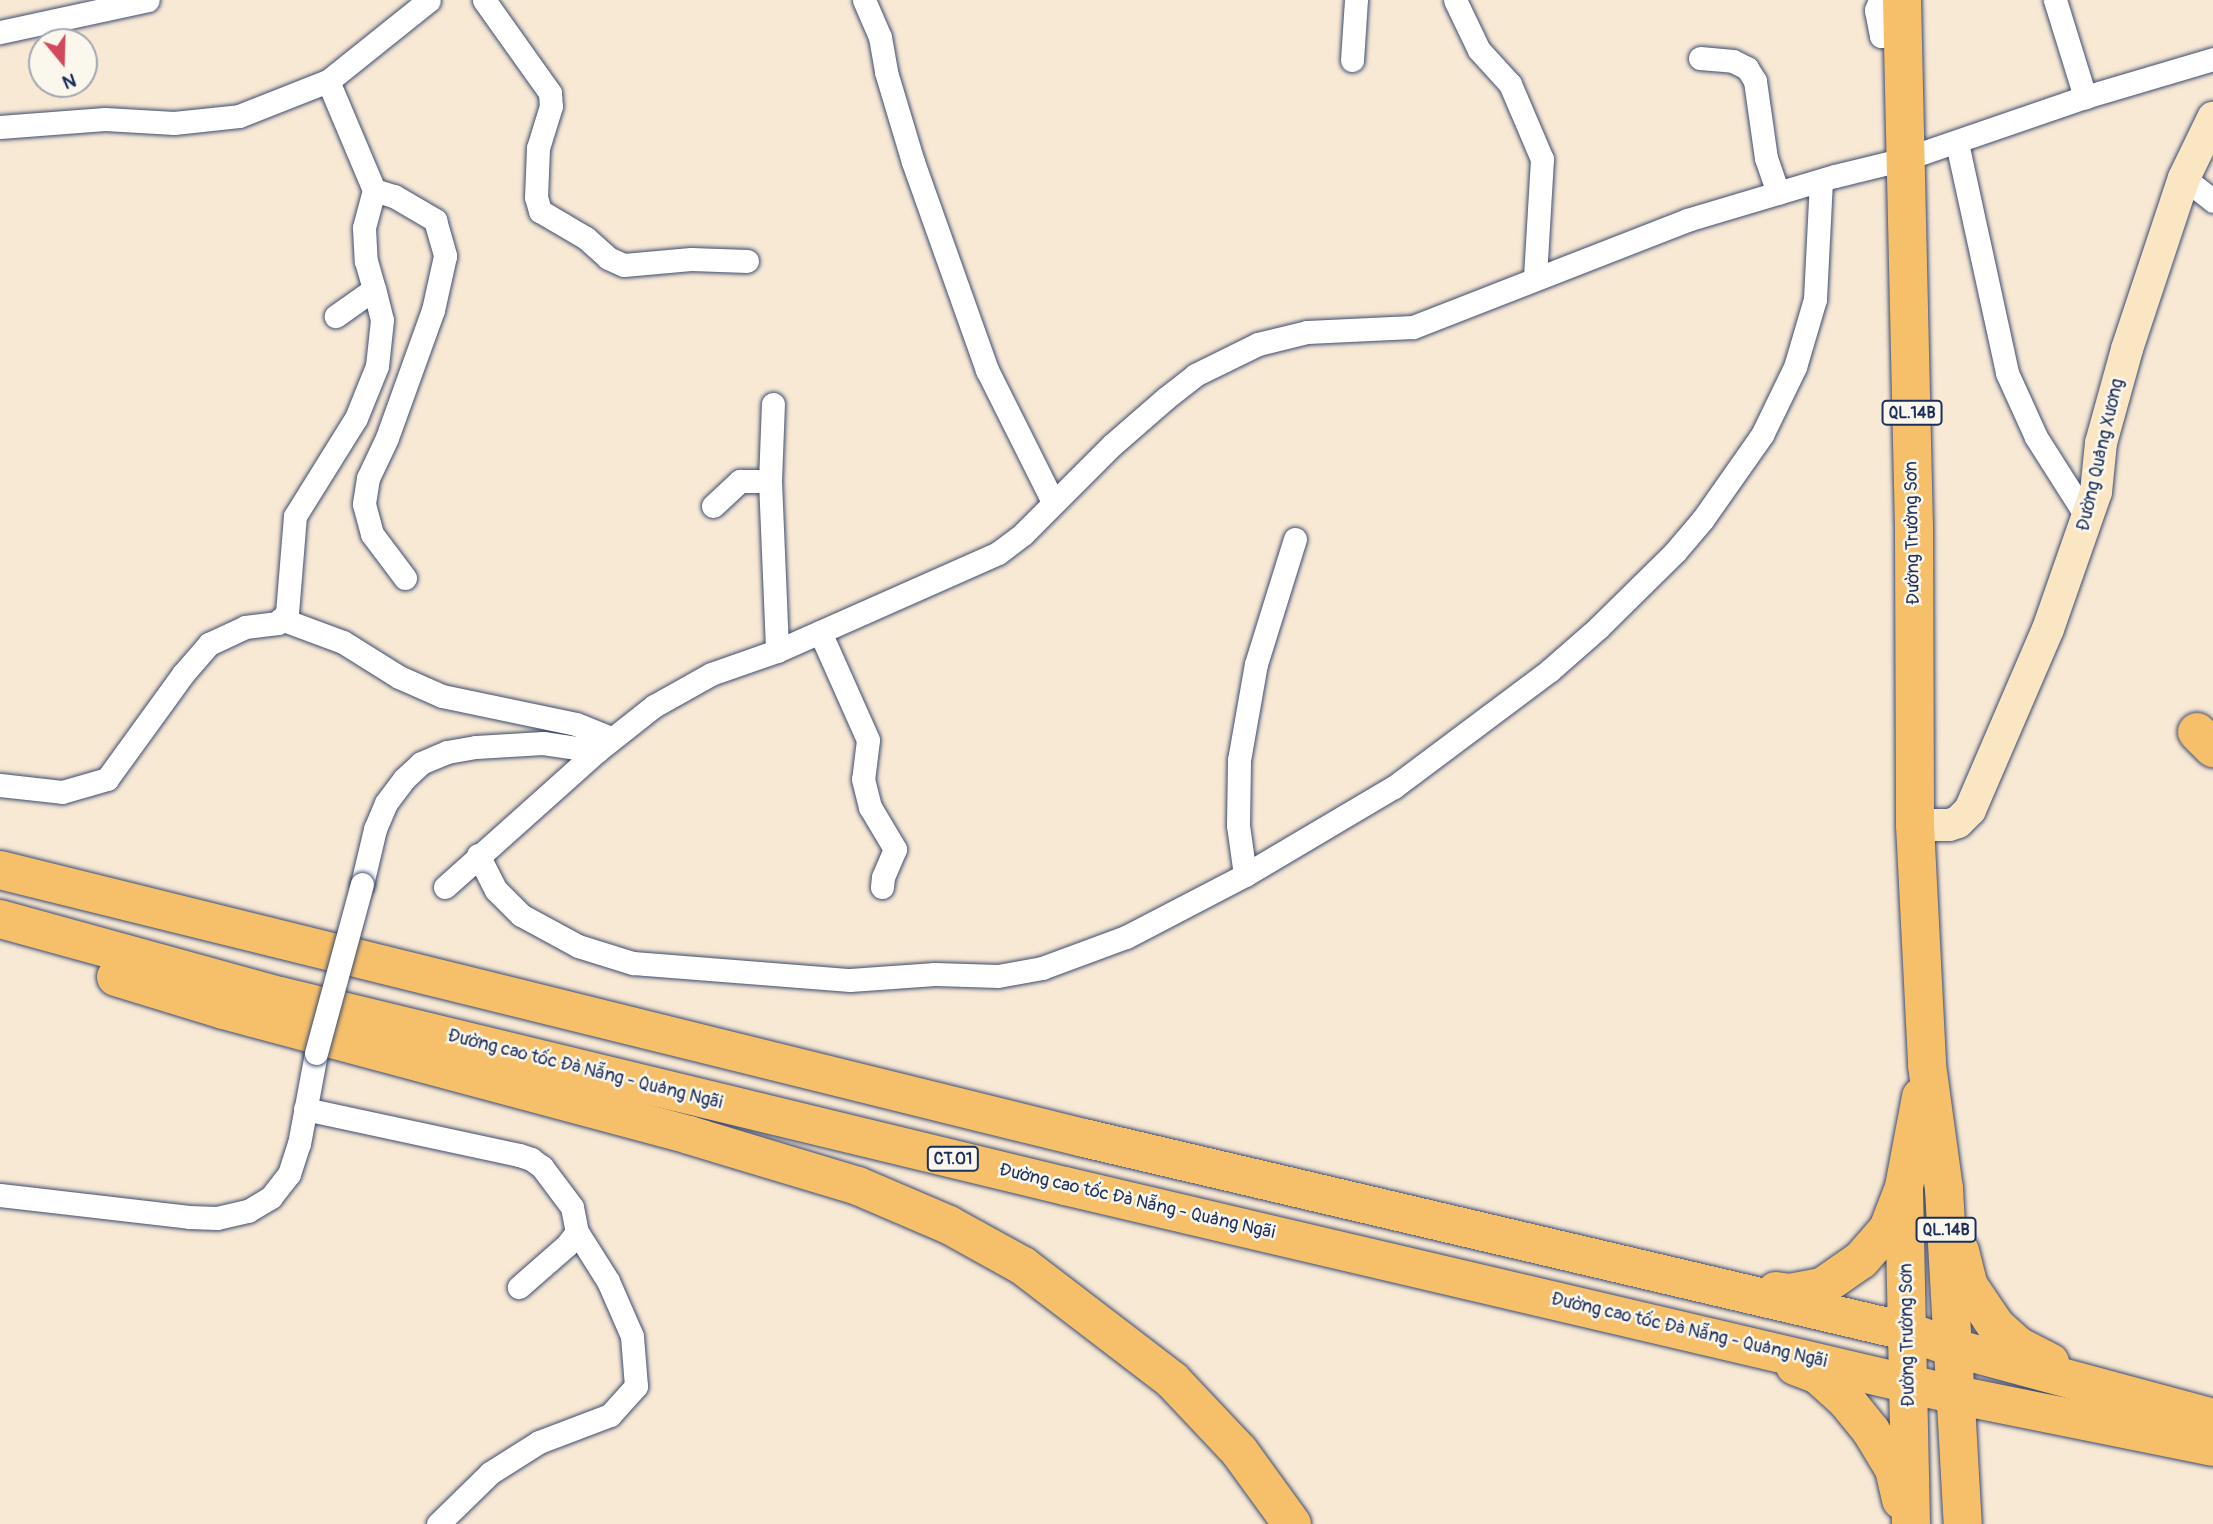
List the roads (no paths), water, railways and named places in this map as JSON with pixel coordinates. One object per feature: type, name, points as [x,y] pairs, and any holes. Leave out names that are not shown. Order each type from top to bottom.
[{"type":"highway","name":"Đường Trường Sơn","points":[[1903,18],[1913,513],[1914,825],[1927,1065],[1944,1188],[1963,1524]]},
{"type":"highway","points":[[0,870],[1071,1135],[1909,1332],[1954,1348],[2173,1410],[2213,1418]]},
{"type":"highway","name":"Đường cao tốc Đà Nẵng - Quảng Ngãi","points":[[0,919],[280,996],[1065,1186],[1910,1382],[1956,1395],[2213,1447]]},
{"type":"highway","points":[[0,941],[223,1010],[676,1132],[845,1182],[949,1225],[1023,1266],[1172,1380],[1239,1451],[1292,1524]]},
{"type":"highway","name":"Đường Trường Sơn","points":[[1912,1524],[1904,1187],[1927,1065]]},
{"type":"highway","points":[[1665,1274],[1790,1293],[1822,1287],[1861,1260],[1888,1229],[1904,1187]]},
{"type":"highway","points":[[1944,1188],[1969,1286],[1996,1326],[2018,1346],[2073,1374],[2173,1410]]},
{"type":"highway","points":[[1653,1322],[1769,1354],[1818,1375],[1846,1400],[1871,1431],[1894,1469],[1906,1524]]},
{"type":"street","points":[[0,32],[148,0]]},
{"type":"street","points":[[0,127],[105,119],[174,123],[239,116],[328,81],[429,0]]},
{"type":"street","points":[[484,0],[550,93],[551,106],[537,156],[536,197],[540,211],[586,238],[608,258],[624,265],[691,259],[747,261]]},
{"type":"street","points":[[864,0],[880,37],[886,72],[913,162],[987,370],[1053,502]]},
{"type":"street","points":[[1352,60],[1356,0]]},
{"type":"street","points":[[1455,0],[1479,50],[1510,85],[1542,159],[1535,278]]},
{"type":"street","points":[[1880,0],[1876,10],[1881,36],[1903,18]]},
{"type":"street","points":[[2055,0],[2085,97]]},
{"type":"street","points":[[1700,58],[1733,61],[1747,68],[1755,80],[1766,158],[1778,192]]},
{"type":"street","points":[[445,887],[604,745],[654,706],[711,674],[777,651],[998,553],[1023,534],[1112,445],[1195,375],[1258,344],[1307,332],[1413,327],[1687,220],[1958,143],[2085,97],[2213,59]]},
{"type":"street","points":[[0,785],[62,792],[107,779],[183,674],[209,645],[245,628],[278,623],[287,613],[295,516],[356,418],[377,366],[382,320],[366,261],[364,228],[374,190],[328,81]]},
{"type":"street","name":"Đường Quảng Xương","points":[[1914,825],[1949,825],[1958,822],[1970,810],[2048,629],[2096,492],[2101,443],[2127,349],[2184,178],[2213,118]]},
{"type":"street","points":[[1958,143],[2007,373],[2036,438],[2088,519]]},
{"type":"street","points":[[2184,178],[2213,201]]},
{"type":"street","points":[[478,855],[506,903],[542,927],[600,954],[633,963],[850,980],[935,974],[998,976],[1042,968],[1126,937],[1245,875],[1394,787],[1549,671],[1651,578],[1703,519],[1762,435],[1795,367],[1815,299],[1821,181]]},
{"type":"street","points":[[374,190],[394,196],[435,220],[445,256],[433,310],[387,438],[368,478],[364,504],[372,534],[405,578]]},
{"type":"street","points":[[336,316],[374,289]]},
{"type":"street","points":[[773,404],[769,481],[777,651]]},
{"type":"street","points":[[713,506],[740,481],[769,481]]},
{"type":"street","points":[[1245,875],[1238,825],[1239,760],[1256,664],[1295,538]]},
{"type":"street","points":[[281,620],[343,642],[399,677],[442,696],[576,724],[604,745]]},
{"type":"street","points":[[820,632],[868,740],[863,779],[870,807],[895,849],[883,877],[882,887]]},
{"type":"street","points":[[0,1195],[217,1218],[248,1211],[271,1197],[289,1174],[316,1053],[375,829],[386,803],[404,779],[421,763],[447,752],[477,747],[543,743],[604,745]]},
{"type":"street","points":[[305,1110],[531,1159],[542,1167],[572,1207],[577,1232],[608,1282],[632,1336],[636,1386],[610,1415],[539,1442],[490,1473],[438,1524]]},
{"type":"street","points":[[519,1287],[567,1245],[577,1232]]}]
